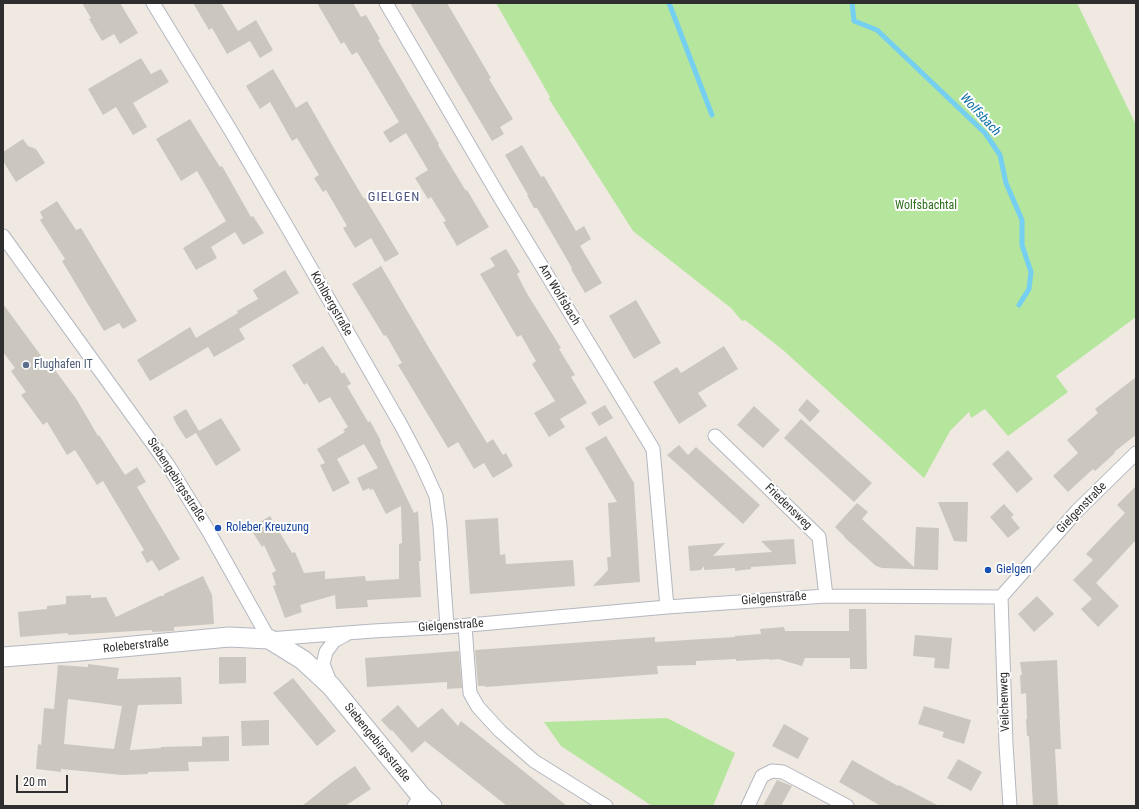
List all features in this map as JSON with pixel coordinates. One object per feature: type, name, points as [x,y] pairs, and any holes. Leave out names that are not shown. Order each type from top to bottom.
[{"type":"main road","name":"Roleberstraße","points":[[3,657],[229,637],[268,639]]},
{"type":"main road","name":"Siebengebirgsstraße","points":[[268,639],[303,660],[331,686],[422,803]]},
{"type":"street","name":"Kohlbergstraße","points":[[153,3],[231,131],[401,425],[421,463],[436,496],[440,526],[447,627]]},
{"type":"street","name":"Am Wolfsbach","points":[[386,3],[499,196],[652,449],[667,607]]},
{"type":"street","name":"Siebengebirgsstraße","points":[[3,236],[168,465],[209,532],[268,639]]},
{"type":"street","name":"Friedensweg","points":[[715,436],[819,537],[826,596]]},
{"type":"street","name":"Gielgenstraße","points":[[268,639],[465,626],[667,607],[826,596],[1001,597],[1077,511],[1136,453]]},
{"type":"street","name":"Veilchenweg","points":[[1001,597],[1006,746],[1010,806]]},
{"type":"street","points":[[465,626],[470,693],[478,707],[500,731],[534,761],[606,806]]},
{"type":"street","name":"Gielgenstraße","points":[[331,686],[323,664],[326,652],[334,641],[350,633]]},
{"type":"street","points":[[748,806],[762,776],[772,771],[784,772],[847,806]]},
{"type":"green space","name":"Wolfsbachtal","points":[[496,3],[1077,3],[1136,125],[1136,317],[1056,376],[1068,392],[1008,436],[985,409],[971,418],[969,412],[950,431],[924,478],[783,350],[745,320],[742,321],[731,308],[633,231],[549,99],[550,97]]},
{"type":"green space","points":[[667,718],[735,753],[713,806],[652,806],[561,746],[544,722]]},
{"type":"building","points":[[82,3],[120,3],[138,33],[120,44],[114,34],[102,41],[89,19],[91,18]]},
{"type":"building","points":[[193,3],[221,3],[238,31],[256,20],[273,50],[260,58],[250,41],[227,54],[212,28],[209,30]]},
{"type":"building","points":[[317,3],[353,3],[361,17],[366,15],[380,39],[378,40],[439,144],[438,145],[489,227],[457,246],[443,222],[446,221],[431,197],[428,199],[415,178],[428,170],[406,133],[390,143],[383,132],[399,122],[357,52],[352,55],[344,42],[341,44]]},
{"type":"building","points":[[410,3],[447,3],[513,119],[500,127],[504,134],[492,141]]},
{"type":"building","points":[[141,58],[151,74],[161,69],[169,82],[133,103],[147,127],[133,135],[116,107],[103,115],[88,89]]},
{"type":"building","points":[[273,69],[296,108],[307,101],[364,199],[365,198],[399,254],[385,262],[371,238],[355,248],[343,228],[347,226],[326,190],[323,192],[314,178],[319,175],[297,138],[292,141],[270,102],[260,109],[246,86]]},
{"type":"building","points":[[190,119],[220,167],[222,166],[251,217],[253,216],[264,233],[243,245],[235,232],[211,247],[217,258],[196,270],[183,248],[226,221],[197,171],[181,181],[156,139]]},
{"type":"building","points":[[23,139],[28,146],[36,149],[45,163],[16,182],[3,161],[3,152]]},
{"type":"building","points":[[522,145],[541,177],[544,176],[576,231],[584,226],[591,239],[580,246],[602,283],[585,293],[537,208],[534,208],[505,155]]},
{"type":"building","points":[[57,201],[76,230],[81,228],[137,321],[123,329],[119,323],[104,331],[62,261],[65,259],[40,220],[43,218],[40,212]]},
{"type":"building","points":[[506,249],[520,272],[517,274],[526,292],[561,348],[559,349],[575,375],[571,377],[587,403],[560,419],[565,427],[549,437],[534,413],[555,401],[532,364],[536,361],[521,335],[517,337],[480,274],[495,266],[490,258]]},
{"type":"building","points":[[381,266],[487,443],[493,439],[503,455],[506,453],[513,466],[493,478],[484,463],[474,469],[458,442],[448,448],[398,365],[402,363],[386,335],[384,336],[352,284]]},
{"type":"building","points":[[285,270],[299,293],[239,329],[245,339],[214,357],[208,347],[150,381],[137,360],[190,327],[196,338],[238,313],[237,311],[258,299],[253,290]]},
{"type":"building","points":[[636,300],[661,343],[634,359],[609,316]]},
{"type":"building","points":[[3,304],[53,372],[55,370],[77,400],[98,436],[99,435],[125,475],[137,467],[146,482],[137,487],[180,559],[159,571],[152,560],[147,563],[141,552],[144,550],[103,481],[97,485],[75,450],[67,455],[47,422],[43,425],[21,395],[26,392],[11,371],[15,368],[3,352]]},
{"type":"building","points":[[323,346],[342,374],[344,372],[351,384],[347,386],[381,441],[380,442],[414,513],[418,511],[421,561],[419,561],[421,597],[367,600],[368,607],[336,609],[335,595],[300,605],[302,612],[285,618],[273,586],[276,585],[272,573],[276,571],[264,545],[262,547],[250,528],[270,516],[292,553],[295,552],[304,573],[325,571],[325,579],[365,576],[366,581],[399,579],[399,544],[402,543],[401,506],[386,514],[373,489],[370,490],[369,488],[363,491],[357,478],[378,468],[364,444],[337,459],[350,483],[333,492],[320,465],[325,463],[317,449],[345,432],[343,430],[348,427],[330,397],[319,403],[307,383],[304,385],[292,365]]},
{"type":"building","points":[[724,346],[738,369],[698,393],[707,406],[679,424],[653,382],[677,367],[681,373]]},
{"type":"building","points":[[1136,377],[1136,435],[1114,452],[1115,453],[1095,471],[1093,469],[1068,492],[1053,476],[1078,453],[1067,440],[1098,413],[1095,409]]},
{"type":"building","points":[[807,399],[820,411],[810,422],[798,410]]},
{"type":"building","points":[[605,405],[613,418],[599,426],[591,413]]},
{"type":"building","points":[[754,406],[780,430],[763,448],[737,425]]},
{"type":"building","points":[[186,409],[199,431],[221,418],[241,450],[216,466],[196,433],[186,439],[177,425],[173,417]]},
{"type":"building","points":[[801,419],[872,483],[854,502],[784,438]]},
{"type":"building","points":[[606,436],[634,483],[640,582],[593,586],[608,570],[607,557],[611,557],[608,503],[617,502],[585,448]]},
{"type":"building","points":[[679,445],[688,455],[696,447],[760,505],[743,524],[667,455]]},
{"type":"building","points":[[1008,450],[1033,479],[1017,493],[992,464]]},
{"type":"building","points":[[1136,486],[1136,540],[1096,583],[1119,606],[1098,627],[1081,609],[1092,599],[1073,580],[1093,560],[1086,554],[1125,513],[1117,505]]},
{"type":"building","points":[[938,502],[968,502],[967,542],[954,541]]},
{"type":"building","points":[[857,503],[868,512],[862,519],[914,567],[916,527],[939,528],[938,570],[882,568],[876,566],[835,527]]},
{"type":"building","points":[[1004,504],[1014,515],[1011,517],[1020,528],[1008,538],[990,517]]},
{"type":"building","points":[[498,518],[500,555],[505,554],[506,564],[573,560],[575,586],[470,594],[465,520]]},
{"type":"building","points":[[794,539],[796,564],[751,567],[751,569],[735,571],[735,568],[704,570],[704,566],[701,570],[690,571],[688,546],[725,543],[713,556],[772,552],[761,541]]},
{"type":"building","points":[[203,576],[212,595],[214,624],[174,627],[174,631],[152,632],[152,630],[68,635],[68,633],[20,637],[18,612],[47,609],[47,606],[66,604],[66,596],[91,595],[91,598],[106,597],[116,617],[160,596],[164,596],[164,594]]},
{"type":"building","points":[[1037,596],[1054,614],[1034,632],[1018,614]]},
{"type":"building","points":[[849,609],[866,609],[867,669],[850,669],[850,658],[805,658],[802,666],[778,659],[736,661],[736,659],[696,661],[696,665],[657,666],[658,674],[485,687],[478,686],[475,650],[655,637],[655,642],[735,637],[761,634],[760,629],[784,627],[785,631],[849,631]]},
{"type":"building","points":[[915,635],[952,638],[949,669],[934,668],[935,658],[913,656]]},
{"type":"building","points":[[459,651],[462,688],[447,689],[447,682],[367,687],[365,658]]},
{"type":"building","points":[[219,657],[246,657],[246,683],[219,684]]},
{"type":"building","points":[[1057,660],[1061,749],[1055,749],[1058,806],[1033,806],[1029,736],[1027,736],[1026,693],[1021,694],[1020,675],[1022,675],[1020,662]]},
{"type":"building","points":[[88,664],[119,668],[117,679],[181,677],[182,704],[138,705],[130,750],[161,747],[202,746],[202,737],[229,736],[229,761],[188,762],[189,771],[148,772],[148,774],[122,775],[61,769],[61,772],[36,769],[38,744],[41,745],[44,708],[54,709],[58,665],[88,667]],"holes":[[[68,699],[122,706],[114,749],[64,744]]]},
{"type":"building","points":[[293,678],[336,731],[317,746],[273,693]]},
{"type":"building","points":[[398,705],[418,728],[442,708],[458,726],[461,721],[567,806],[507,806],[425,741],[412,753],[381,720]]},
{"type":"building","points":[[924,706],[971,720],[964,744],[942,737],[944,732],[918,724]]},
{"type":"building","points":[[269,720],[269,745],[242,746],[241,721]]},
{"type":"building","points":[[784,724],[809,738],[798,759],[772,746]]},
{"type":"building","points":[[958,759],[982,772],[971,791],[947,778]]},
{"type":"building","points":[[852,760],[898,786],[899,785],[939,806],[881,806],[839,782]]},
{"type":"building","points":[[355,766],[371,789],[345,806],[302,806],[335,780]]},
{"type":"building","points":[[777,780],[792,786],[781,806],[763,806]]},
{"type":"waterway","points":[[669,3],[712,115]]},
{"type":"waterway","name":"Wolfsbach","points":[[852,3],[854,21],[877,30],[985,133],[1000,155],[1006,183],[1022,220],[1022,245],[1031,272],[1029,289],[1019,305]]},
{"type":"place","name":"Flughafen IT","points":[[26,365]]},
{"type":"place","name":"Roleber Kreuzung","points":[[218,528]]},
{"type":"place","name":"Gielgen","points":[[988,570]]},
{"type":"district","name":"GIELGEN","points":[[394,198]]}]
